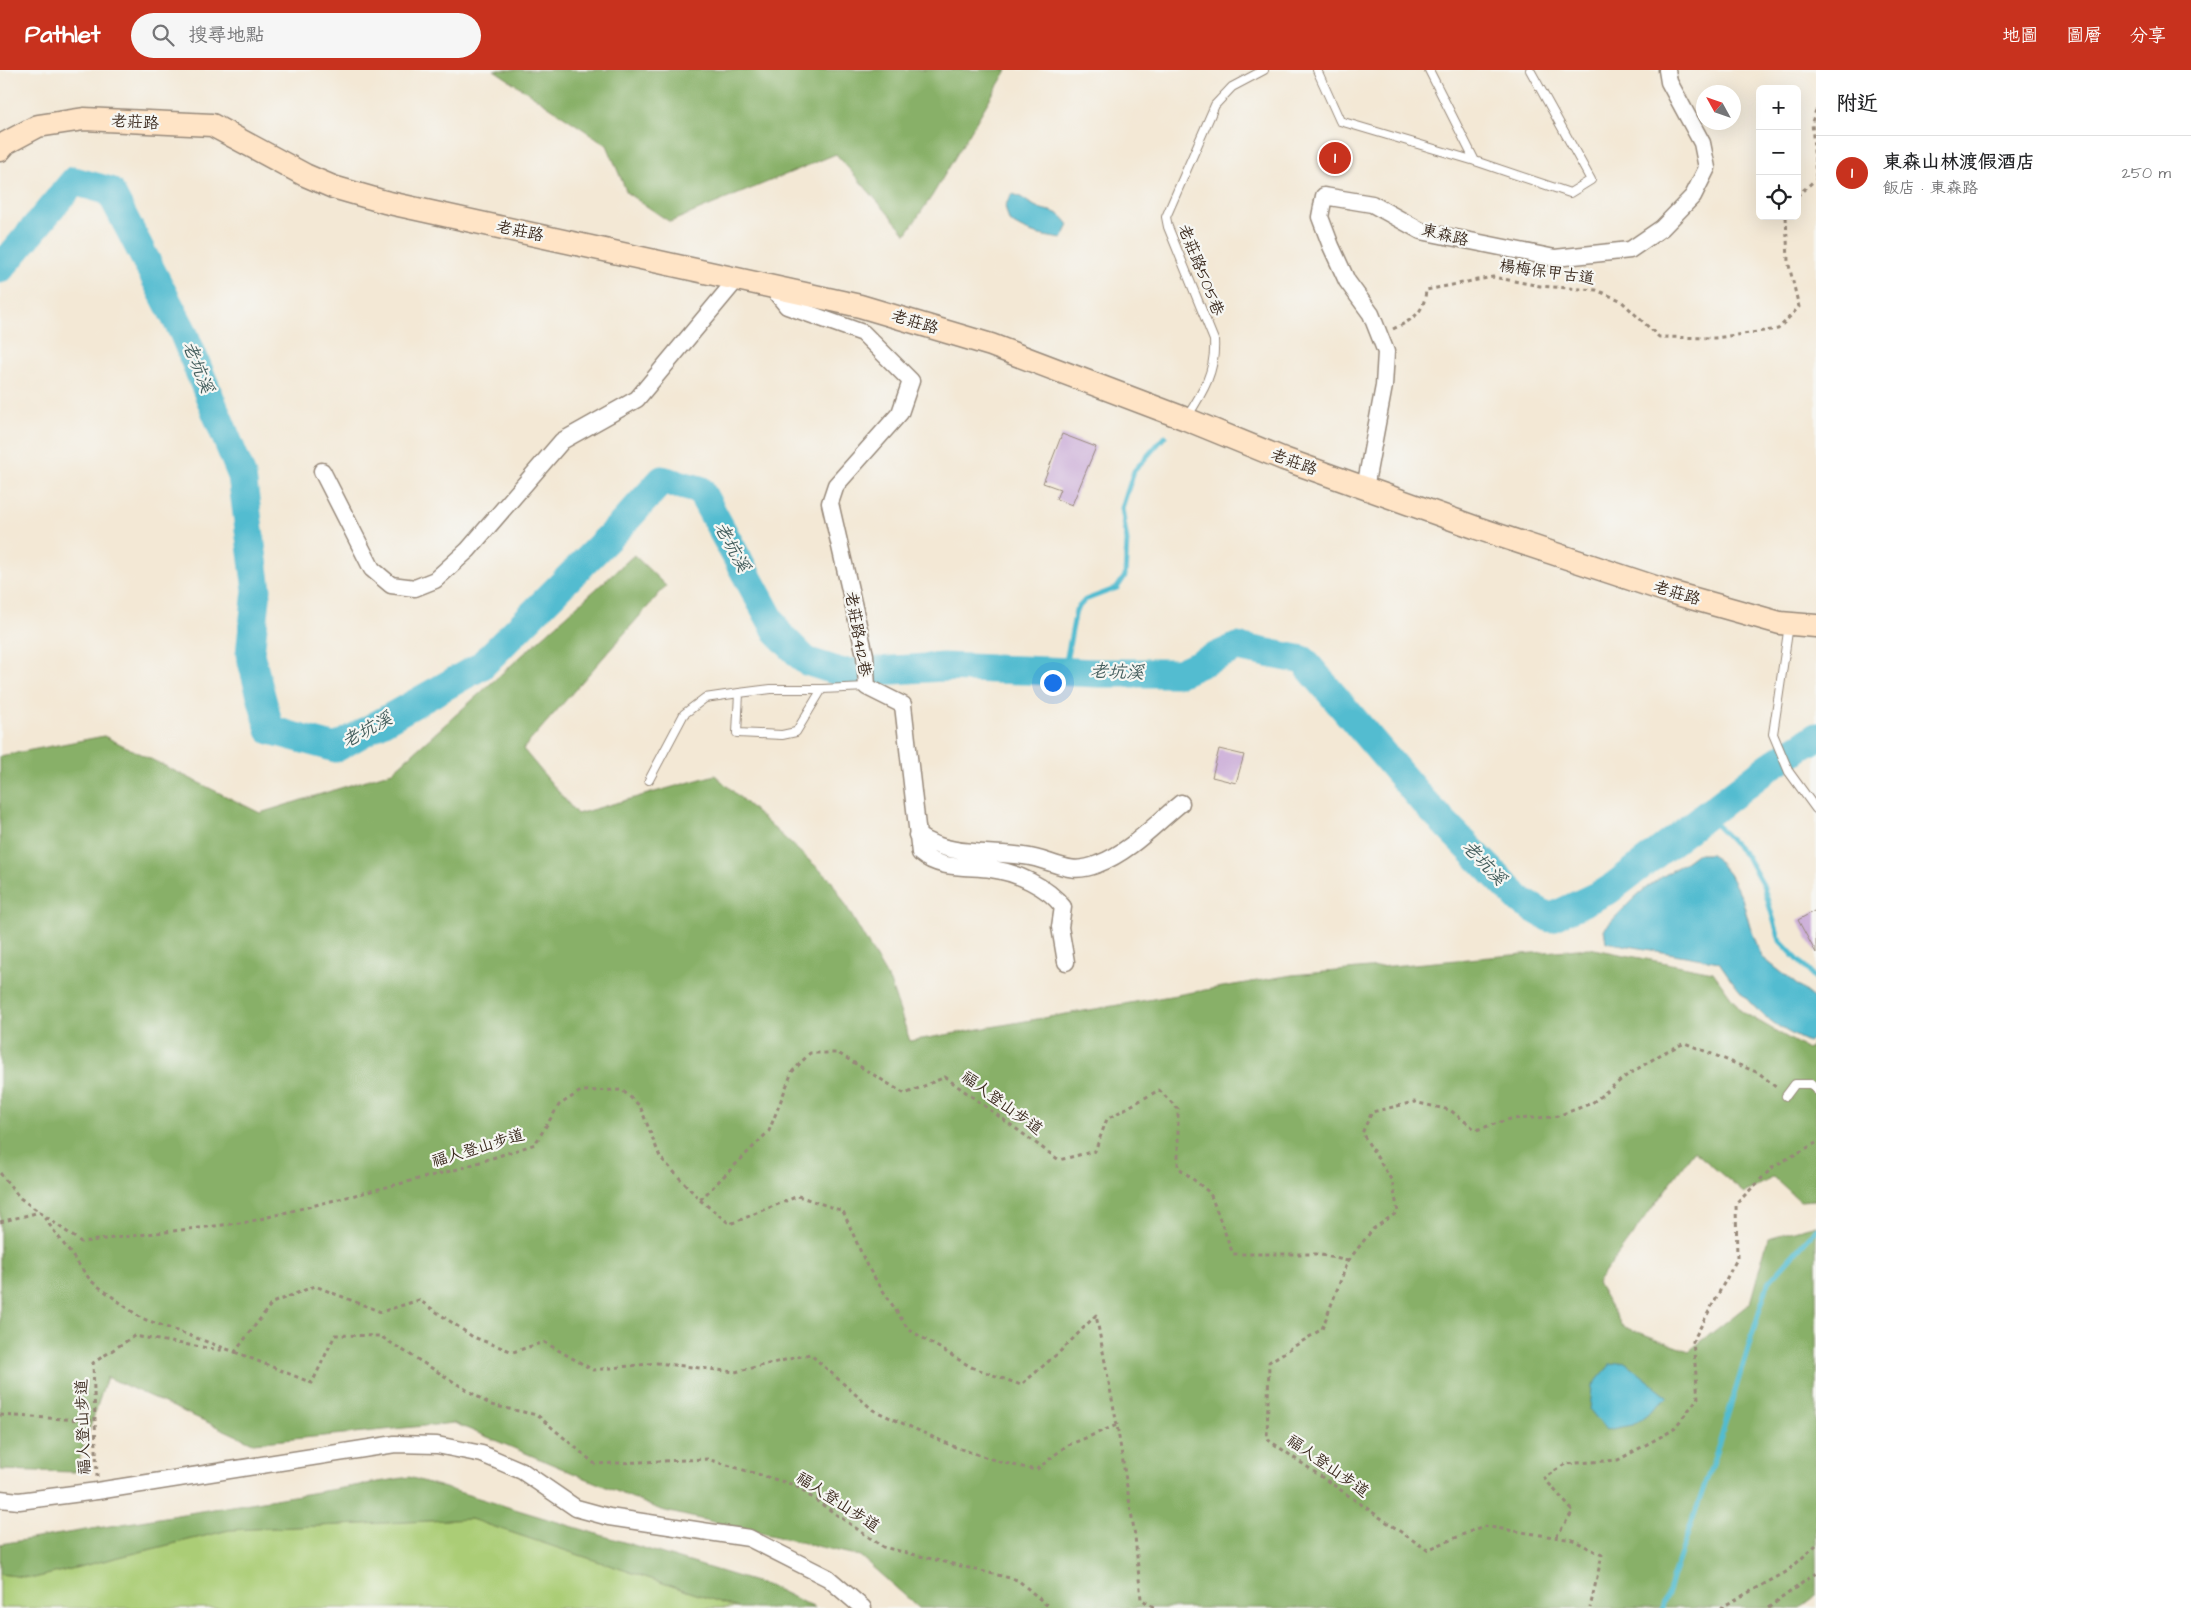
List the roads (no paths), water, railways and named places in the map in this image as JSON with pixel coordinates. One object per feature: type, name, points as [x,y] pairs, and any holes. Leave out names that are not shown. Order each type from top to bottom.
[{"type":"street","name":"東森路","points":[[1364,488],[1384,386],[1386,352],[1371,314],[1347,282],[1331,246],[1320,217],[1324,196],[1372,204],[1420,231],[1554,258],[1630,250],[1662,228],[1693,196],[1706,168],[1702,143],[1669,82],[1666,70]]},
{"type":"street","name":"老莊路","points":[[0,150],[6,143],[38,126],[84,119],[212,125],[305,175],[333,187],[385,202],[860,306],[992,345],[1186,419],[1284,460],[1364,488],[1670,592],[1780,623],[1816,626]]},
{"type":"street","points":[[322,471],[372,569],[391,585],[415,588],[435,580],[468,550],[562,441],[637,399],[737,279]]},
{"type":"street","name":"老莊路412巷","points":[[771,286],[787,306],[863,333],[911,381],[900,413],[836,485],[830,503],[864,655],[867,687],[903,705],[920,853],[927,859],[959,867],[1006,872],[1044,890],[1057,899],[1063,907],[1060,927],[1066,962]]},
{"type":"street","points":[[917,835],[927,842],[949,848],[993,855],[1026,856],[1071,870],[1099,864],[1120,852],[1139,840],[1181,803]]},
{"type":"street","points":[[0,1499],[19,1501],[97,1492],[395,1444],[437,1444],[482,1454],[522,1471],[576,1508],[609,1517],[749,1538],[828,1578],[863,1608]]},
{"type":"lane","name":"老莊路505巷","points":[[1186,419],[1206,387],[1215,358],[1214,340],[1168,227],[1166,217],[1214,105],[1232,87],[1264,70]]},
{"type":"lane","points":[[1317,70],[1340,121],[1475,161],[1570,192],[1591,180],[1530,70]]},
{"type":"lane","points":[[1429,70],[1475,161]]},
{"type":"lane","points":[[1789,624],[1772,734],[1789,772],[1816,809]]},
{"type":"lane","points":[[649,780],[684,714],[705,698],[771,689],[822,690],[867,687]]},
{"type":"lane","points":[[739,693],[737,734],[782,734],[796,732],[822,690]]},
{"type":"lane","points":[[1786,1096],[1795,1084],[1810,1084],[1816,1090]]},
{"type":"water","points":[[1012,194],[1021,197],[1038,208],[1056,213],[1065,219],[1069,225],[1062,239],[1028,231],[1009,221],[1005,206]]},
{"type":"water","points":[[1696,854],[1712,854],[1729,874],[1742,898],[1750,927],[1762,957],[1816,1000],[1816,1036],[1808,1042],[1768,1019],[1747,999],[1719,962],[1606,942],[1604,929],[1632,900],[1650,885]]},
{"type":"water","points":[[1625,1362],[1669,1397],[1633,1425],[1606,1430],[1590,1410],[1592,1386],[1610,1365]]},
{"type":"waterway","name":"老坑溪","points":[[0,269],[74,181],[110,191],[183,332],[242,476],[257,590],[250,654],[270,730],[336,748],[481,666],[624,522],[662,480],[700,490],[778,633],[806,661],[843,673],[943,667],[1098,673],[1179,673],[1237,647],[1303,660],[1423,801],[1521,901],[1550,918],[1609,890],[1770,766],[1816,737]]},
{"type":"waterway","points":[[1064,672],[1076,610],[1085,600],[1117,588],[1125,576],[1127,541],[1122,508],[1134,471],[1165,436]]},
{"type":"waterway","points":[[1707,815],[1747,857],[1763,885],[1780,941],[1816,979]]},
{"type":"waterway","points":[[1662,1608],[1719,1444],[1768,1283],[1816,1229]]},
{"type":"place","name":"東森山林渡假酒店","points":[[1335,158]]}]
